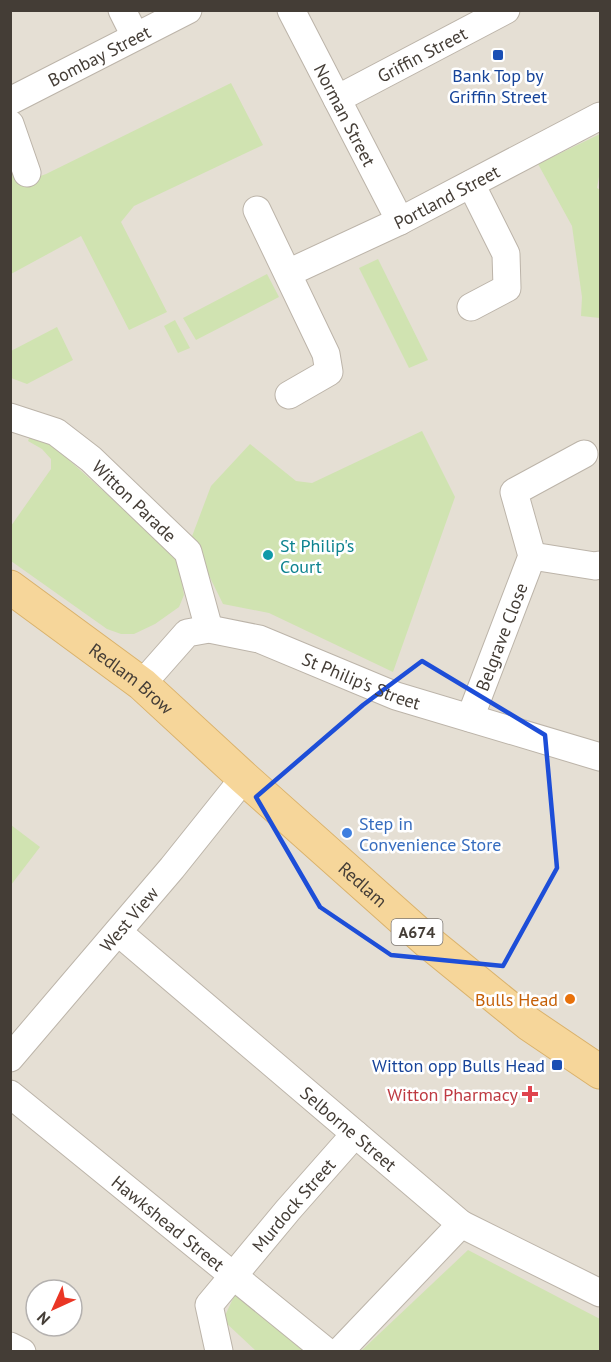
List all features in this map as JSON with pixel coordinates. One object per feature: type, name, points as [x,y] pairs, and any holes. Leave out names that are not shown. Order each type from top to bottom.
[{"type":"main road","name":"Redlam Brow","points":[[10,587],[142,684],[244,778]]},
{"type":"main road","name":"Redlam","points":[[244,778],[427,941],[529,1024],[600,1072]]},
{"type":"street","points":[[122,10],[135,36]]},
{"type":"street","name":"Bombay Street","points":[[10,101],[188,10]]},
{"type":"street","name":"Norman Street","points":[[291,10],[400,221]]},
{"type":"street","name":"Griffin Street","points":[[337,99],[506,10]]},
{"type":"street","name":"Portland Street","points":[[288,273],[400,221],[600,116]]},
{"type":"street","points":[[10,124],[27,173]]},
{"type":"street","points":[[471,184],[506,254],[507,288],[471,307]]},
{"type":"street","points":[[257,210],[326,354],[329,372],[289,395]]},
{"type":"street","name":"Witton Parade","points":[[10,417],[56,432],[91,459],[188,552],[209,629]]},
{"type":"street","points":[[584,454],[514,492],[532,556],[600,565]]},
{"type":"street","name":"Belgrave Close","points":[[470,718],[532,556]]},
{"type":"street","points":[[142,684],[187,633],[209,629]]},
{"type":"street","name":"St Philip's Street","points":[[209,629],[259,639],[396,696],[600,757]]},
{"type":"street","name":"West View","points":[[10,1058],[118,932],[244,778]]},
{"type":"street","name":"Selborne Street","points":[[118,932],[461,1224],[600,1293]]},
{"type":"street","name":"Hawkshead Street","points":[[10,1094],[327,1352]]},
{"type":"street","name":"Murdock Street","points":[[219,1351],[209,1305],[355,1134]]},
{"type":"street","points":[[339,1352],[461,1224]]},
{"type":"street","points":[[10,1346],[22,1352]]},
{"type":"highlighted area","points":[[422,661],[545,735],[557,868],[503,966],[391,955],[320,907],[256,797],[363,705]]},
{"type":"shaded area","points":[[10,11],[600,11],[600,1351],[11,1351]]},
{"type":"green space","points":[[231,83],[263,145],[134,206],[121,222],[167,312],[129,330],[81,236],[11,274],[10,158],[24,182],[46,174]]},
{"type":"green space","points":[[600,134],[600,171],[597,188],[600,190],[600,318],[581,316],[582,297],[572,226],[538,164]]},
{"type":"green space","points":[[378,259],[428,360],[409,368],[359,268]]},
{"type":"green space","points":[[267,274],[279,297],[196,340],[183,318]]},
{"type":"green space","points":[[175,320],[190,348],[178,353],[164,326]]},
{"type":"green space","points":[[57,327],[73,360],[27,384],[11,378],[11,351]]},
{"type":"green space","points":[[422,431],[455,497],[393,672],[269,613],[223,604],[191,539],[211,486],[250,444],[296,481],[312,483]]},
{"type":"green space","points":[[31,434],[50,443],[178,561],[184,595],[179,607],[155,624],[134,634],[121,634],[107,629],[11,561],[11,526],[51,469],[51,459],[42,449],[28,441]]},
{"type":"green space","points":[[11,825],[40,847],[11,885]]},
{"type":"green space","points":[[468,1250],[600,1319],[600,1351],[361,1351]]},
{"type":"green space","points":[[236,1292],[313,1351],[256,1351],[223,1320]]},
{"type":"place","name":"Bank Top by Griffin Street","points":[[498,55]]},
{"type":"place","name":"St Philip's Court","points":[[268,555]]},
{"type":"place","name":"Step in Convenience Store","points":[[347,833]]},
{"type":"place","name":"Bulls Head","points":[[570,999]]},
{"type":"place","name":"Witton opp Bulls Head","points":[[557,1065]]},
{"type":"place","name":"Witton Pharmacy","points":[[530,1094]]}]
